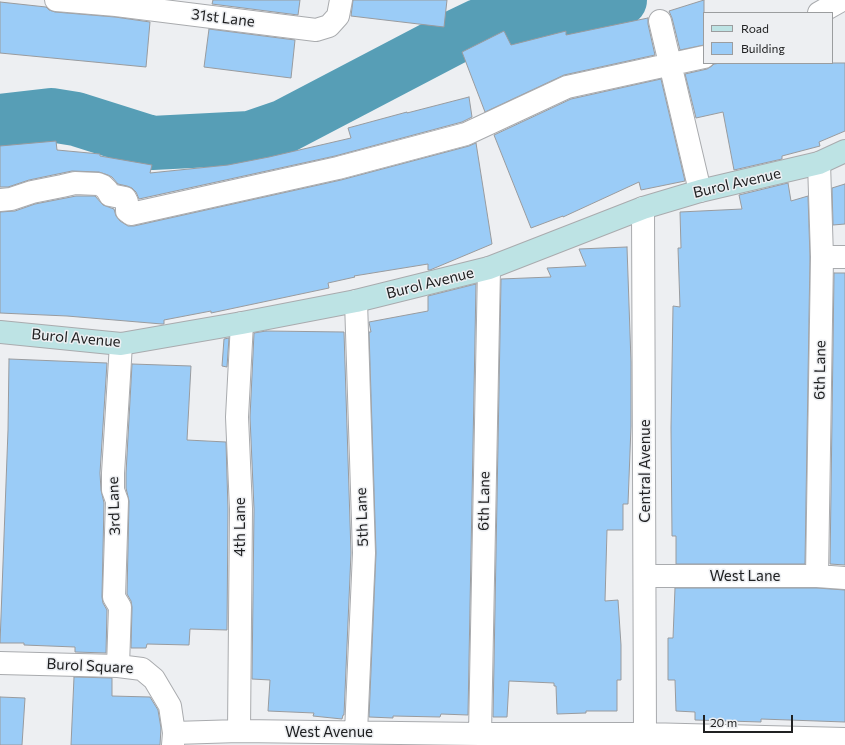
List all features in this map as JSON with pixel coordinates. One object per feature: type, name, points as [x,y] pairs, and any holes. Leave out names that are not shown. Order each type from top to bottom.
[{"type":"street","name":"31st Lane","points":[[56,0],[116,3],[316,30],[329,26],[340,8]]},
{"type":"street","points":[[821,12],[842,0]]},
{"type":"street","points":[[660,21],[700,191]]},
{"type":"street","points":[[0,200],[10,199],[32,192],[75,183],[98,184],[103,186],[110,195],[125,198],[128,202],[127,211],[131,214],[338,168],[466,134],[567,87],[703,57]]},
{"type":"street","name":"Burol Avenue","points":[[0,332],[121,344],[356,302],[489,268],[643,208],[700,191],[819,163],[845,151]]},
{"type":"street","name":"6th Lane","points":[[817,576],[822,256],[819,163]]},
{"type":"street","name":"Central Avenue","points":[[643,208],[646,734]]},
{"type":"street","points":[[822,256],[845,257]]},
{"type":"street","name":"6th Lane","points":[[480,734],[489,268]]},
{"type":"street","name":"5th Lane","points":[[356,302],[364,552],[356,732]]},
{"type":"street","name":"4th Lane","points":[[239,732],[241,509],[237,417],[242,323]]},
{"type":"street","name":"3rd Lane","points":[[118,666],[120,607],[114,597],[117,501],[113,490],[113,473],[121,344]]},
{"type":"street","name":"West Lane","points":[[645,576],[817,576],[845,578]]},
{"type":"street","name":"Burol Square","points":[[0,663],[118,666],[142,669],[154,679],[170,706],[173,739]]},
{"type":"street","name":"West Avenue","points":[[173,739],[239,732],[646,734],[845,739]]},
{"type":"building","points":[[213,0],[300,0],[298,15],[212,4]]},
{"type":"building","points":[[353,0],[447,0],[444,27],[351,16]]},
{"type":"building","points":[[704,0],[703,45],[680,50],[669,11]]},
{"type":"building","points":[[0,2],[46,7],[55,12],[115,17],[150,22],[146,67],[0,53]]},
{"type":"building","points":[[648,18],[655,55],[564,75],[485,112],[462,52],[504,31],[511,45],[566,31],[566,35]]},
{"type":"building","points":[[209,29],[295,40],[291,78],[204,67]]},
{"type":"building","points":[[845,63],[845,131],[819,142],[820,146],[782,156],[782,159],[734,170],[723,112],[696,118],[685,74],[707,69],[714,64]]},
{"type":"building","points":[[661,79],[685,181],[641,190],[639,182],[563,217],[531,228],[494,135],[571,99]]},
{"type":"building","points":[[469,97],[472,117],[462,122],[335,156],[139,199],[136,192],[132,188],[118,184],[112,177],[99,172],[72,171],[29,180],[8,187],[0,187],[0,146],[56,141],[57,150],[100,154],[100,156],[152,165],[150,173],[228,165],[351,138],[348,128]]},
{"type":"building","points":[[476,143],[492,244],[430,270],[428,270],[428,264],[354,276],[355,277],[328,283],[329,288],[211,313],[211,311],[164,320],[164,324],[67,316],[0,313],[0,212],[15,211],[35,204],[76,196],[95,196],[103,205],[114,209],[116,216],[120,221],[128,226],[134,226],[341,180]]},
{"type":"building","points":[[788,183],[791,201],[808,196],[810,257],[805,564],[676,564],[676,536],[672,536],[671,428],[673,306],[680,307],[678,248],[681,248],[680,212],[742,209],[739,195]]},
{"type":"building","points":[[845,184],[845,224],[833,225],[832,188]]},
{"type":"building","points":[[627,247],[631,362],[631,426],[628,504],[623,504],[623,530],[607,530],[605,601],[618,600],[621,645],[621,680],[617,680],[617,711],[586,711],[586,713],[557,714],[556,686],[554,686],[554,683],[509,681],[507,717],[493,717],[501,279],[551,277],[547,268],[586,266],[579,249]]},
{"type":"building","points":[[834,273],[845,273],[845,565],[830,564]]},
{"type":"building","points":[[476,284],[468,715],[441,714],[440,717],[369,717],[376,553],[369,332],[371,332],[369,322],[428,311],[428,296]]},
{"type":"building","points":[[266,331],[344,332],[351,553],[344,715],[342,719],[313,716],[314,713],[268,711],[270,680],[252,679],[254,509],[250,417],[254,333]]},
{"type":"building","points":[[229,338],[227,367],[222,366],[224,339]]},
{"type":"building","points":[[9,359],[107,363],[100,473],[101,490],[104,503],[102,597],[103,603],[107,610],[106,653],[75,652],[75,647],[24,645],[24,643],[0,643],[8,430]]},
{"type":"building","points":[[132,364],[191,366],[187,440],[226,442],[228,509],[227,630],[190,629],[189,645],[147,644],[146,648],[131,648],[132,607],[131,601],[127,594],[129,501],[126,488],[126,473]]},
{"type":"building","points":[[675,588],[817,588],[845,590],[845,722],[761,719],[761,722],[695,720],[695,712],[676,711],[675,680],[668,680],[668,638],[673,638]]},
{"type":"building","points":[[74,677],[112,678],[112,696],[150,697],[158,710],[161,728],[160,745],[71,745]]},
{"type":"building","points":[[0,697],[25,698],[22,745],[0,745]]},
{"type":"waterway","points":[[0,121],[51,115],[76,119],[152,143],[250,138],[285,126],[478,26],[620,0]]}]
